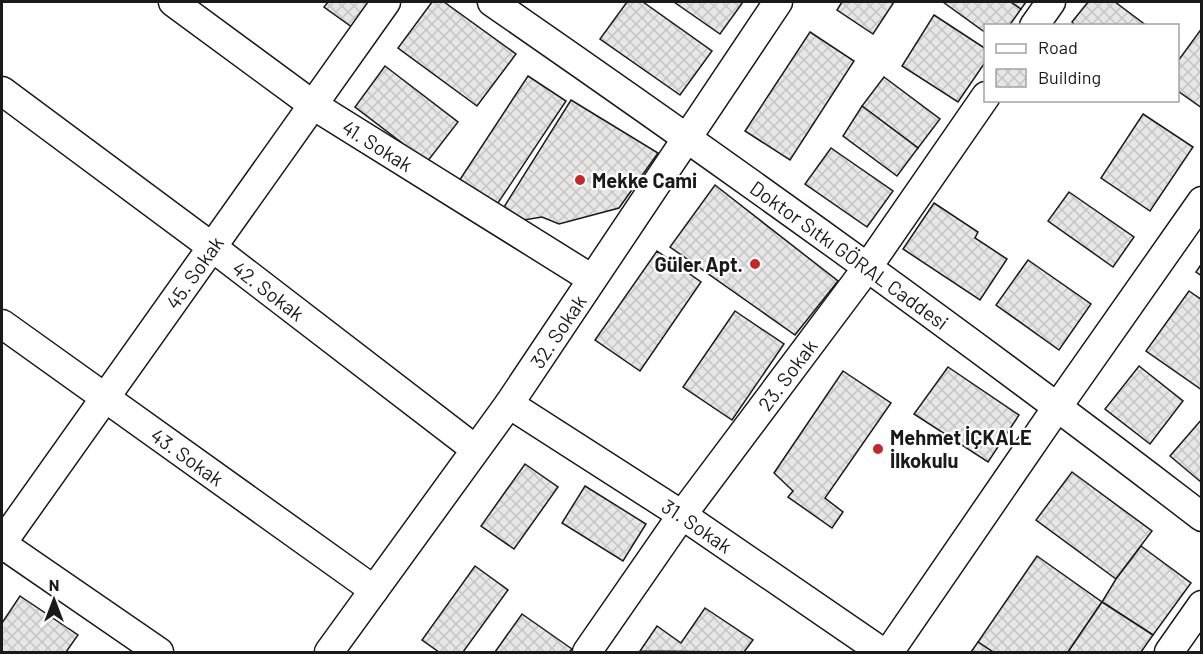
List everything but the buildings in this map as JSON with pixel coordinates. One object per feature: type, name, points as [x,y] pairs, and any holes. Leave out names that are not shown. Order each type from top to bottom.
[{"type":"street","name":"41. Sokak","points":[[173,2],[313,105],[592,279]]},
{"type":"street","name":"45. Sokak","points":[[2,544],[386,2]]},
{"type":"street","name":"Doktor Sıtkı GÖRAL Caddesi","points":[[492,2],[687,137],[1058,406],[1202,517]]},
{"type":"street","name":"32. Sokak","points":[[329,652],[509,404],[778,2]]},
{"type":"street","points":[[1035,24],[1051,2]]},
{"type":"street","name":"42. Sokak","points":[[2,91],[212,247],[475,449]]},
{"type":"street","name":"23. Sokak","points":[[587,652],[682,515],[867,268],[984,99]]},
{"type":"street","points":[[889,652],[1202,201]]},
{"type":"street","name":"43. Sokak","points":[[2,324],[374,590]]},
{"type":"street","name":"31. Sokak","points":[[509,404],[682,515],[882,652]]},
{"type":"street","points":[[2,544],[159,652]]},
{"type":"street","points":[[1169,652],[1202,605]]},
{"type":"place","name":"Mekke Cami","points":[[580,180]]},
{"type":"place","name":"Güler Apt.","points":[[755,264]]},
{"type":"place","name":"Mehmet İÇKALE İlkokulu","points":[[878,449]]}]
